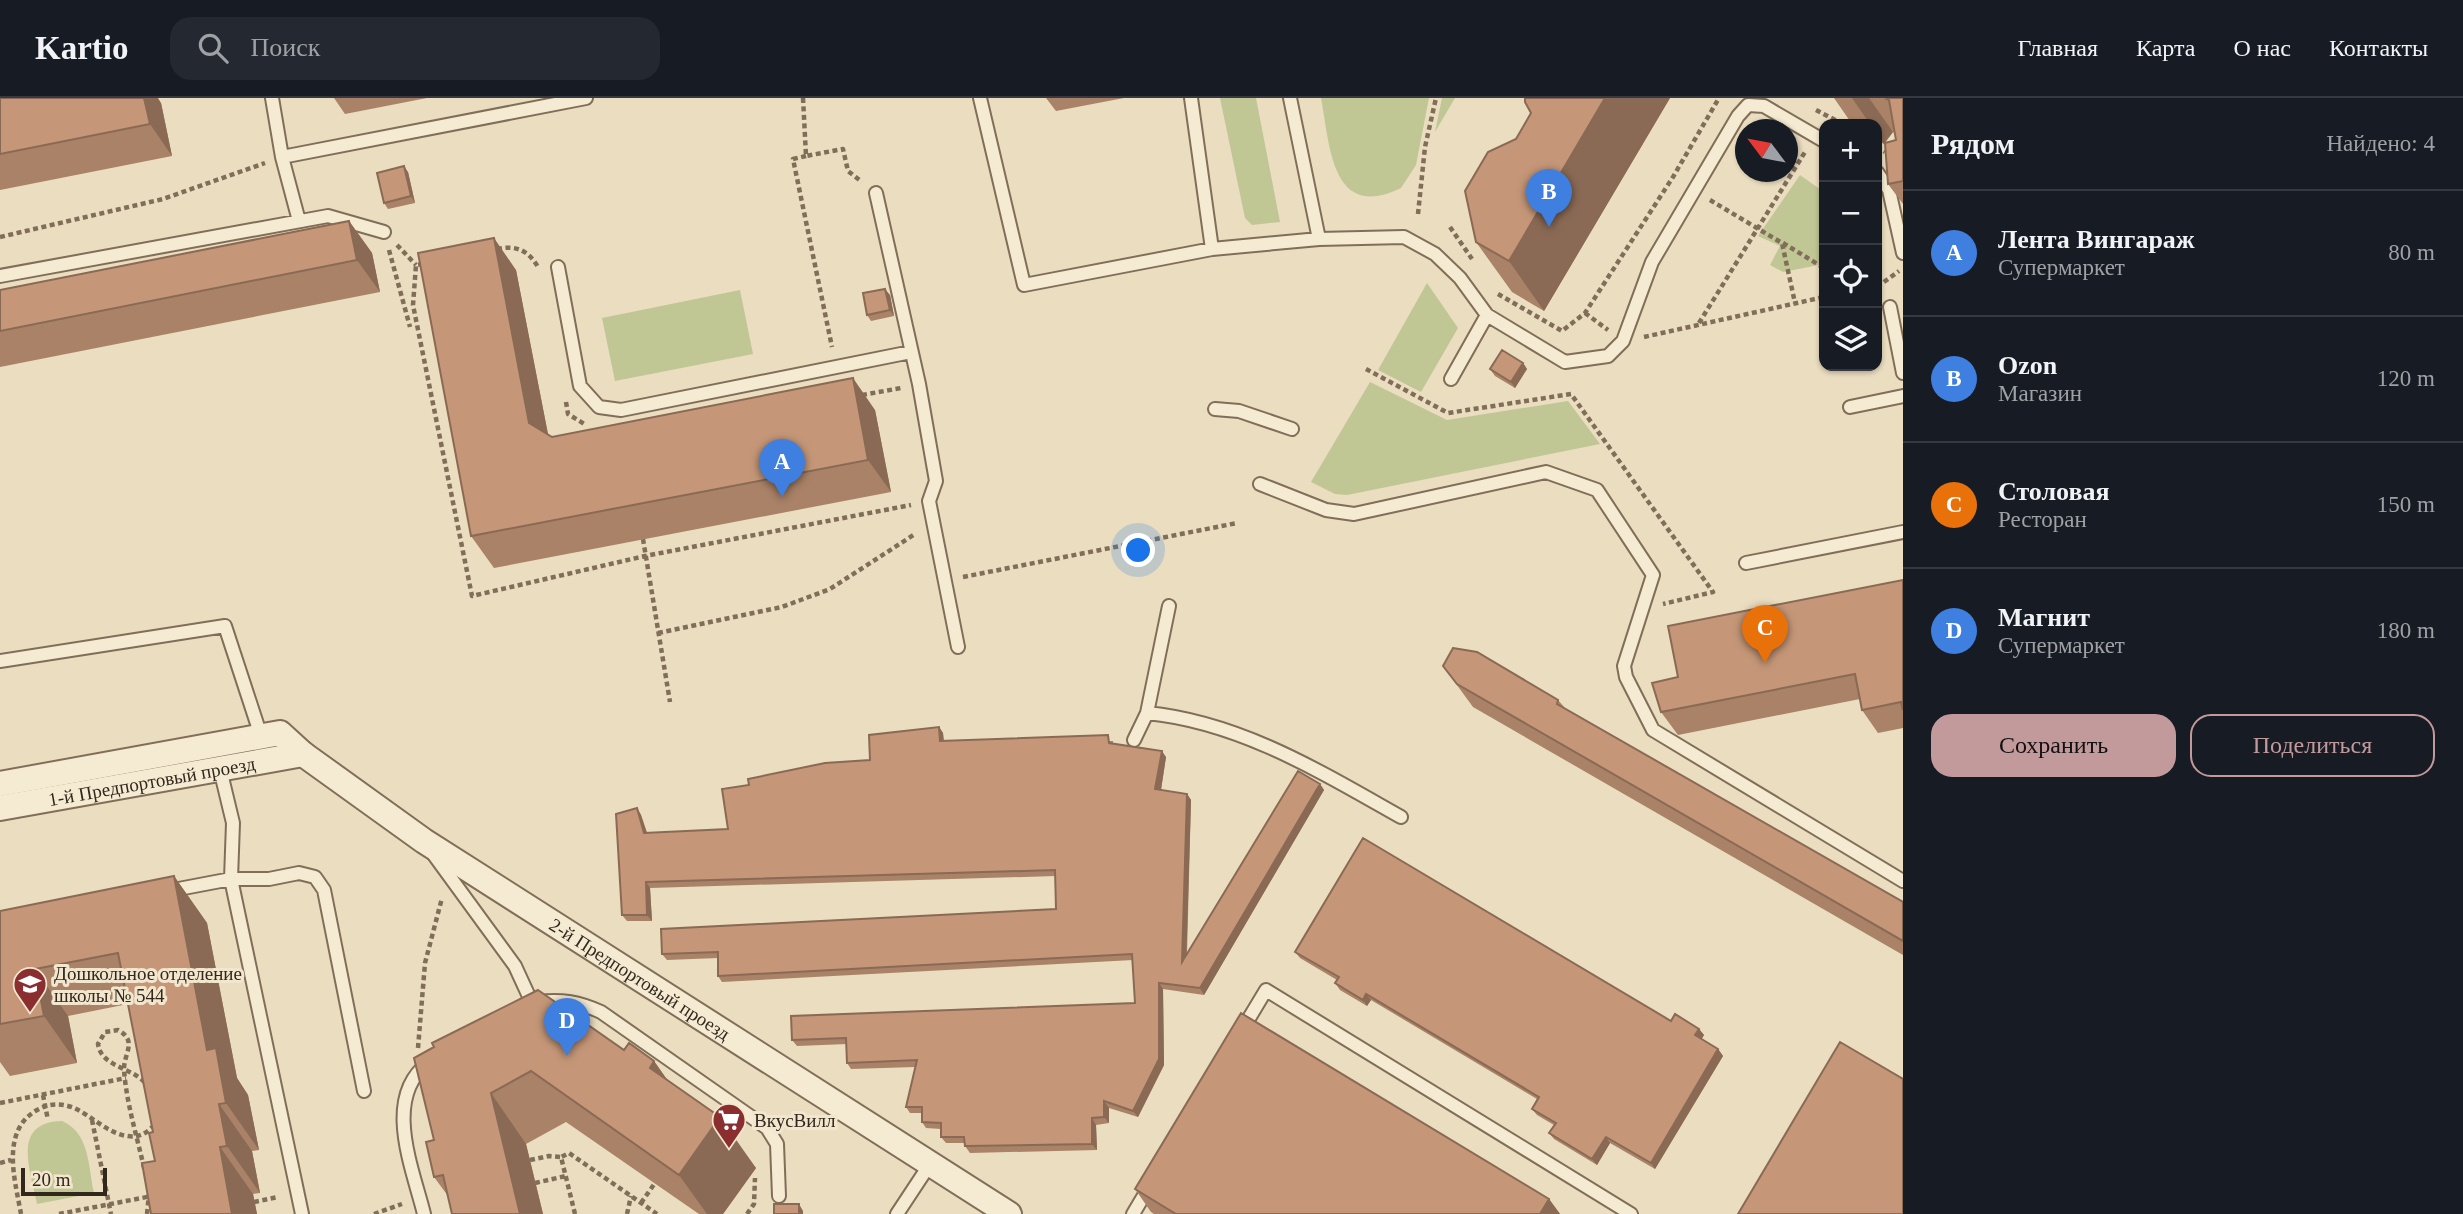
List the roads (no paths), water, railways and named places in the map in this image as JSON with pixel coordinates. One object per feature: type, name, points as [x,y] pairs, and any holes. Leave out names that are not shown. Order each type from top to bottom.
[{"type":"street","name":"2-й Предпортовый проезд","points":[[271,734],[424,841],[1009,1214]]},
{"type":"street","name":"1-й Предпортовый проезд","points":[[0,783],[271,734]]},
{"type":"street","name":"1-й Предпортовый проезд","points":[[0,808],[303,754]]},
{"type":"lane","points":[[272,98],[282,157],[299,220]]},
{"type":"lane","points":[[282,157],[586,98]]},
{"type":"lane","points":[[980,98],[1024,285],[1212,249],[1319,239],[1404,237],[1434,254],[1460,278],[1487,315],[1565,362],[1608,356],[1623,341],[1652,262],[1738,116],[1748,105],[1764,106],[1819,137]]},
{"type":"lane","points":[[1191,98],[1212,249]]},
{"type":"lane","points":[[1290,98],[1319,239]]},
{"type":"lane","points":[[1882,180],[1889,190],[1903,253]]},
{"type":"lane","points":[[876,193],[936,481],[929,501],[958,647]]},
{"type":"lane","points":[[0,276],[328,216],[384,232]]},
{"type":"lane","points":[[558,267],[580,386],[599,407],[621,410],[911,352]]},
{"type":"lane","points":[[1890,307],[1903,373]]},
{"type":"lane","points":[[1451,379],[1487,315]]},
{"type":"lane","points":[[1850,407],[1903,396]]},
{"type":"lane","points":[[1215,410],[1239,411],[1292,429]]},
{"type":"lane","points":[[1260,484],[1326,510],[1354,514],[1546,472],[1597,490],[1653,575],[1624,666],[1626,677],[1653,730],[1903,881]]},
{"type":"lane","points":[[1746,563],[1903,532]]},
{"type":"lane","points":[[1134,740],[1147,713],[1169,606]]},
{"type":"lane","points":[[0,661],[225,626],[271,734]]},
{"type":"lane","points":[[1147,713],[1208,725],[1250,739],[1300,760],[1401,817]]},
{"type":"lane","points":[[220,769],[233,823],[231,879],[302,1214]]},
{"type":"lane","points":[[424,841],[515,966],[532,1003]]},
{"type":"lane","points":[[149,895],[231,879],[269,879],[299,873],[315,877],[324,890],[364,1091]]},
{"type":"lane","points":[[1238,1037],[1266,990],[1631,1214]]},
{"type":"lane","points":[[520,1009],[532,1003],[556,999],[579,1003],[601,1012],[767,1128],[777,1144],[779,1196]]},
{"type":"lane","points":[[424,1214],[404,1132],[405,1099],[420,1069],[438,1056]]},
{"type":"lane","points":[[897,1214],[930,1164]]},
{"type":"lane","points":[[1133,1214],[1154,1179]]},
{"type":"place","name":"Ozon","points":[[1549,227]]},
{"type":"place","name":"Лента Вингараж","points":[[782,497]]},
{"type":"place","name":"Столовая","points":[[1765,663]]},
{"type":"place","name":"Дошкольное отделение школы № 544","points":[[30,1014]]},
{"type":"place","name":"Магнит","points":[[567,1056]]},
{"type":"place","name":"ВкусВилл","points":[[729,1150]]}]
